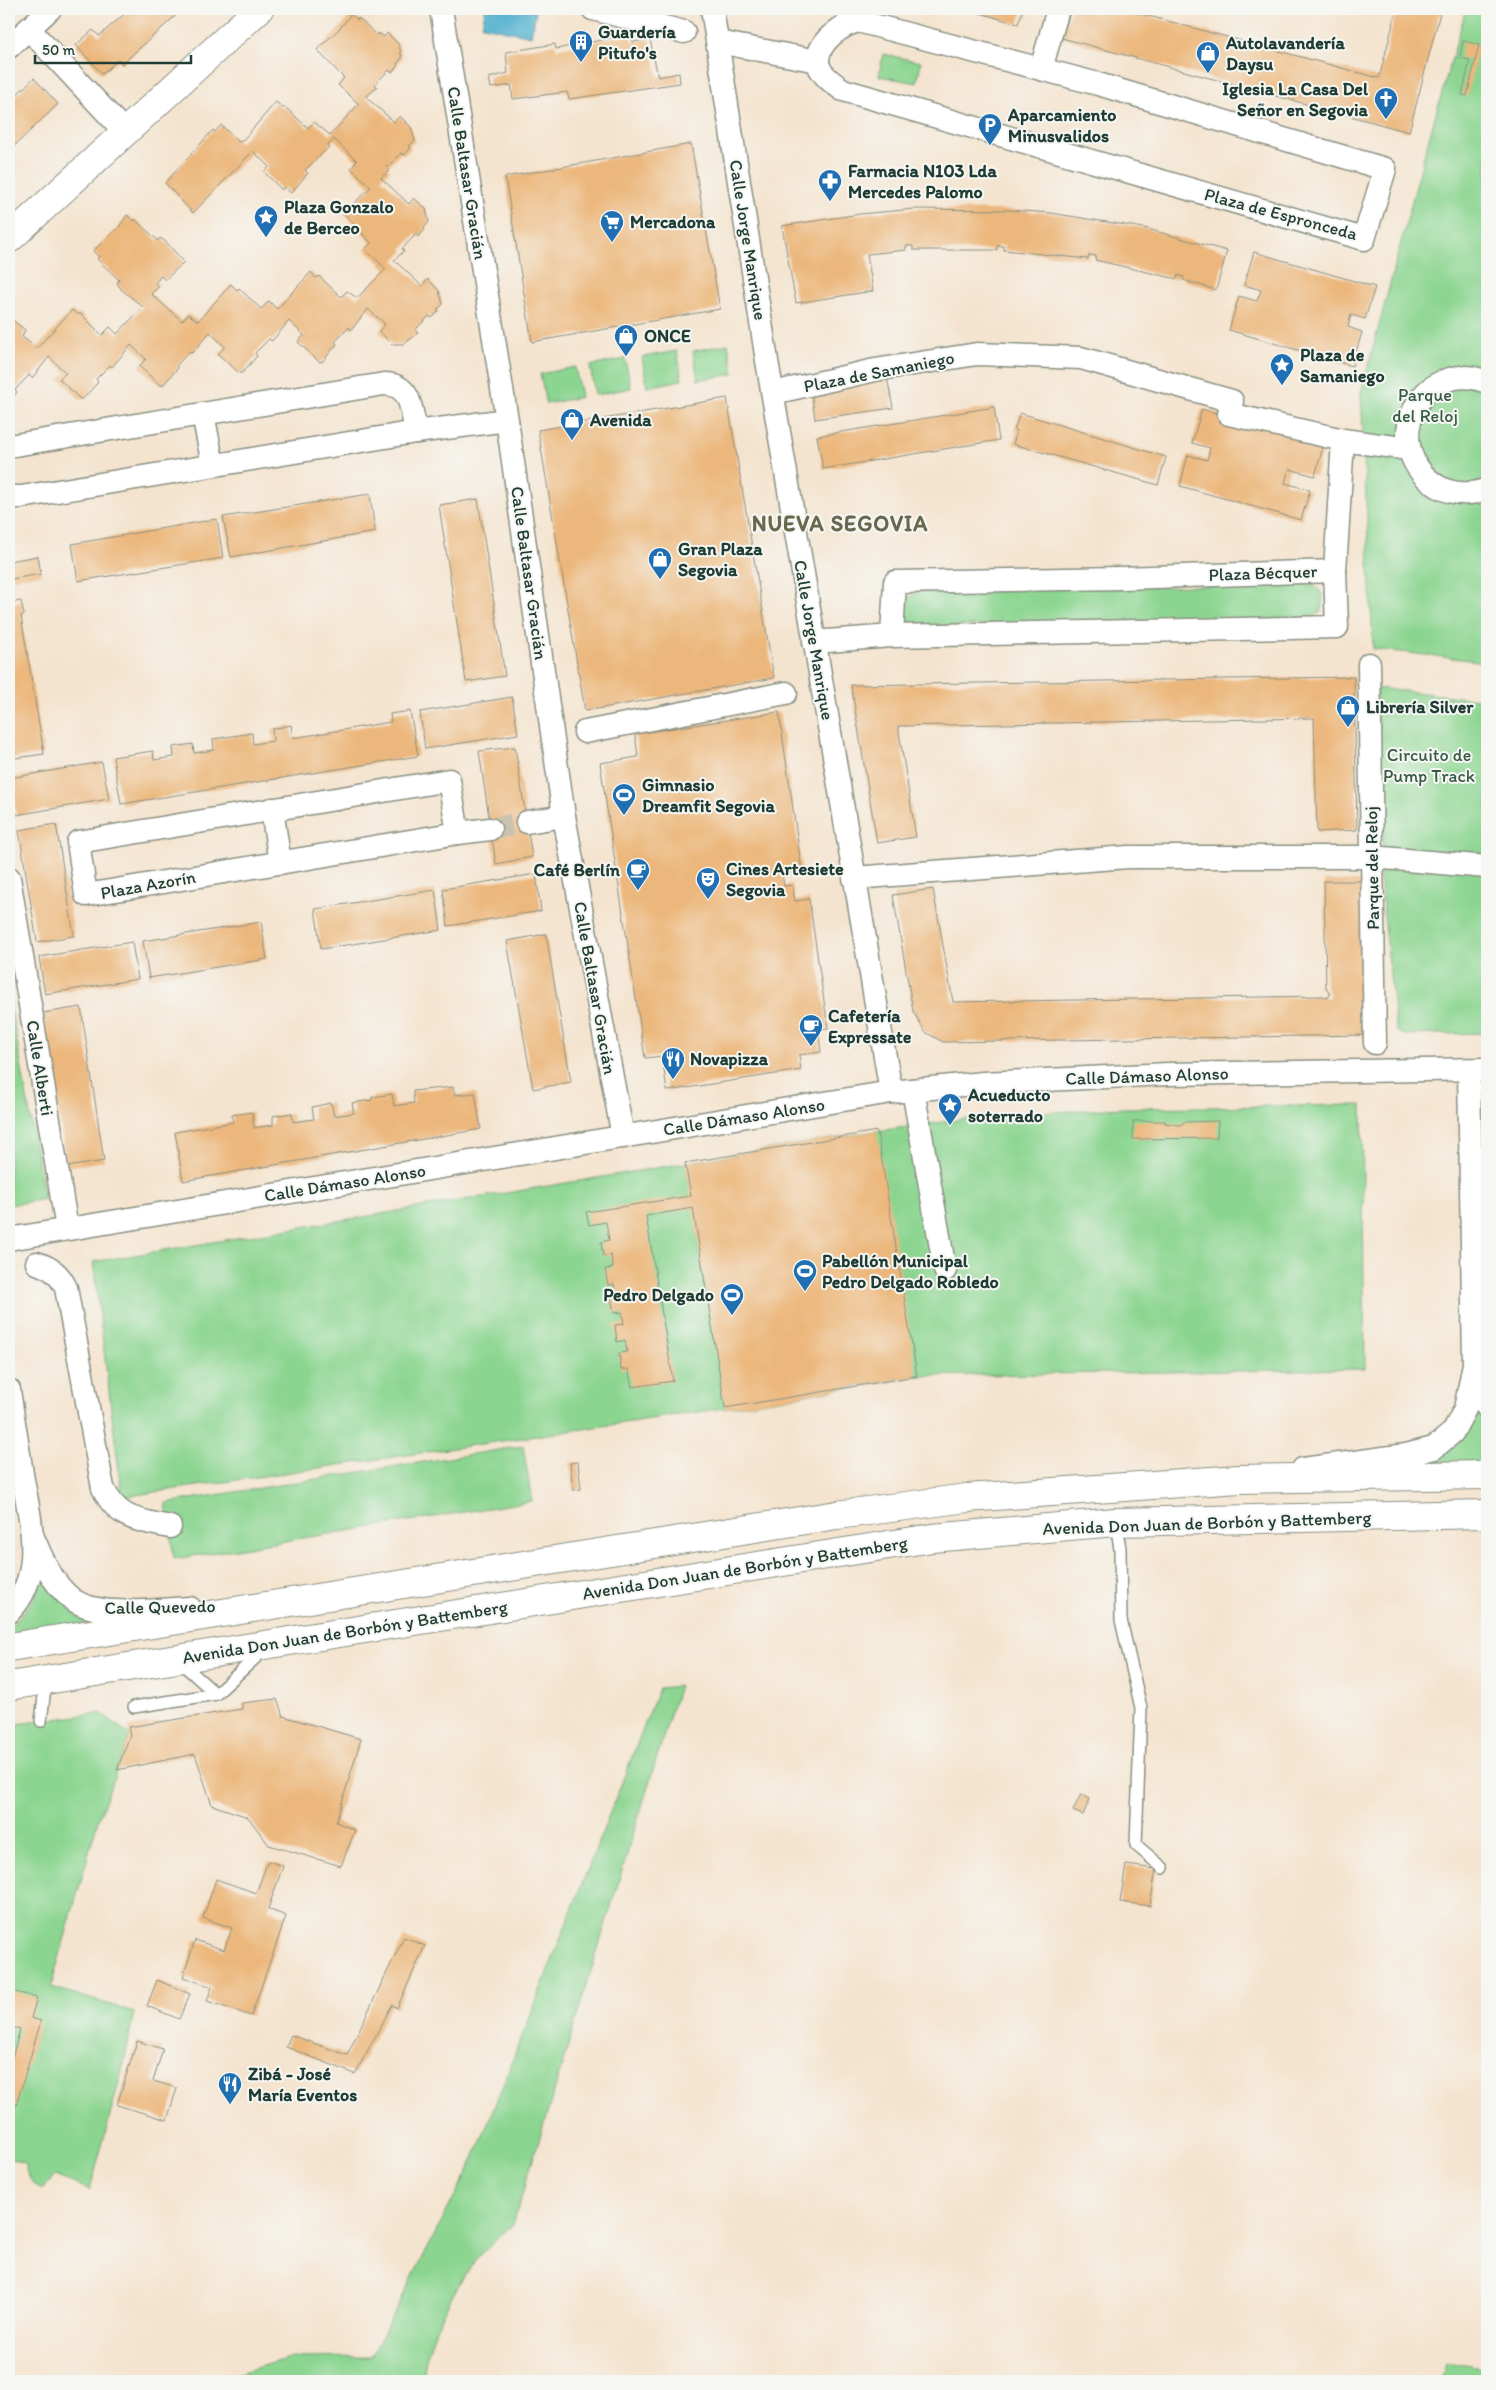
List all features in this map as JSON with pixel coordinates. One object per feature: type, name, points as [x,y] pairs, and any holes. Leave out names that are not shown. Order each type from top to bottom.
[{"type":"main road","points":[[9,239],[124,131],[259,9]]},
{"type":"main road","name":"Avenida Don Juan de Borbón y Battemberg","points":[[9,1647],[265,1605],[938,1501],[1239,1479],[1487,1475]]},
{"type":"main road","name":"Avenida Don Juan de Borbón y Battemberg","points":[[9,1686],[268,1646],[932,1538],[1116,1522],[1487,1514]]},
{"type":"street","points":[[9,47],[50,9]]},
{"type":"street","name":"Calle Baltasar Gracián","points":[[440,9],[507,420],[564,816],[623,1137]]},
{"type":"street","points":[[593,9],[684,32]]},
{"type":"street","name":"Calle Jorge Manrique","points":[[712,9],[814,642],[891,1092]]},
{"type":"street","points":[[1041,69],[1058,9]]},
{"type":"street","name":"Plaza de Espronceda","points":[[864,21],[1041,69],[1385,169],[1364,239],[843,90],[820,70],[818,61],[825,43],[835,32],[848,24],[864,21]]},
{"type":"street","points":[[28,29],[124,131]]},
{"type":"street","points":[[718,42],[818,61]]},
{"type":"street","name":"Plaza de Samaniego","points":[[773,393],[875,370],[977,354],[1081,358],[1232,401],[1229,414],[1343,440],[1409,450]]},
{"type":"street","points":[[1487,382],[1461,377],[1444,381],[1430,389],[1418,402],[1410,416],[1407,433],[1409,450],[1416,467],[1428,480],[1444,490],[1462,494],[1487,489]]},
{"type":"street","points":[[9,446],[390,384],[401,388],[405,392],[416,432]]},
{"type":"street","points":[[203,414],[213,465]]},
{"type":"street","points":[[9,497],[21,497],[416,432],[507,420]]},
{"type":"street","points":[[1334,571],[1343,440]]},
{"type":"street","name":"Plaza Bécquer","points":[[814,642],[892,636],[1337,627],[1334,571],[1132,578],[895,582],[892,636]]},
{"type":"street","name":"Parque del Reloj","points":[[1369,664],[1375,1043]]},
{"type":"street","points":[[585,732],[786,693]]},
{"type":"street","name":"Plaza Azorín","points":[[458,833],[449,780],[78,842],[86,895],[490,829]]},
{"type":"street","points":[[272,810],[280,863]]},
{"type":"street","points":[[527,822],[564,816]]},
{"type":"street","points":[[854,878],[1128,857],[1372,857],[1487,867]]},
{"type":"street","name":"Calle Alberti","points":[[9,878],[67,1229]]},
{"type":"street","points":[[1239,1479],[1342,1462],[1406,1455],[1434,1448],[1453,1432],[1465,1409],[1474,1364],[1478,1069]]},
{"type":"street","name":"Calle Dámaso Alonso","points":[[9,1239],[891,1092],[982,1083],[1168,1074],[1478,1069]]},
{"type":"street","points":[[913,1090],[945,1270]]},
{"type":"street","points":[[36,1263],[52,1268],[66,1288],[102,1488],[110,1503],[118,1511],[130,1518],[170,1527]]},
{"type":"street","points":[[1474,1364],[1487,1407]]},
{"type":"street","name":"Calle Quevedo","points":[[9,1390],[33,1537],[30,1572],[24,1593],[9,1612]]},
{"type":"street","name":"Calle Quevedo","points":[[33,1537],[48,1569],[61,1588],[72,1599],[98,1609],[110,1611],[265,1605]]},
{"type":"lane","points":[[1116,1522],[1120,1548],[1121,1620],[1141,1708],[1136,1845],[1163,1868]]},
{"type":"lane","points":[[134,1707],[216,1694],[268,1646]]},
{"type":"lane","points":[[177,1659],[216,1694]]},
{"type":"lane","points":[[41,1721],[46,1680]]},
{"type":"green space","name":"Parque del Reloj","points":[[1466,9],[1487,9],[1487,662],[1373,649],[1361,393],[1425,152]]},
{"type":"green space","points":[[883,54],[921,62],[917,83],[879,76]]},
{"type":"green space","points":[[728,344],[734,374],[698,380],[693,351]]},
{"type":"green space","points":[[677,351],[682,380],[647,387],[642,357]]},
{"type":"green space","points":[[625,359],[631,388],[595,395],[590,366]]},
{"type":"green space","points":[[575,367],[581,397],[546,404],[540,374]]},
{"type":"green space","points":[[1313,584],[1319,590],[1322,597],[1320,613],[1298,619],[910,627],[899,610],[906,599],[920,591]]},
{"type":"green space","name":"Circuito de Pump Track","points":[[1376,688],[1487,700],[1487,858],[1383,848]]},
{"type":"green space","points":[[1379,867],[1487,869],[1487,1033],[1404,1035],[1396,1031]]},
{"type":"green space","points":[[9,997],[45,1199],[9,1205]]},
{"type":"green space","name":"Pedro Delgado","points":[[1362,1105],[1365,1369],[917,1376],[725,1408],[122,1497],[93,1262],[877,1131],[987,1116],[1122,1108]]},
{"type":"green space","points":[[1476,1399],[1487,1428],[1487,1463],[1428,1463],[1447,1451],[1462,1438],[1471,1421]]},
{"type":"green space","points":[[523,1446],[532,1501],[174,1559],[166,1503]]},
{"type":"green space","points":[[38,1566],[107,1620],[9,1636],[9,1629],[35,1598]]},
{"type":"green space","points":[[679,1686],[513,2224],[477,2259],[459,2284],[434,2335],[428,2352],[424,2381],[225,2381],[225,2377],[289,2358],[371,2357],[473,2161],[659,1688]]},
{"type":"green space","points":[[101,1713],[130,1735],[98,1820],[51,1987],[134,2012],[124,2064],[90,2190],[55,2176],[43,2189],[30,2180],[26,2164],[9,2158],[9,1725]]},
{"type":"green space","points":[[1448,2362],[1487,2369],[1487,2381],[1443,2381]]},
{"type":"water","points":[[485,9],[522,9],[536,12],[531,36],[482,26]]},
{"type":"building","points":[[130,9],[183,9],[122,64],[118,60],[102,74],[76,45],[93,30],[99,36]]},
{"type":"building","points":[[966,9],[1023,9],[1018,24]]},
{"type":"building","points":[[1071,9],[1123,9],[1379,78],[1397,9],[1441,9],[1409,132],[1062,38]]},
{"type":"building","points":[[351,14],[358,20],[359,18],[377,35],[379,33],[384,37],[387,33],[399,45],[402,58],[398,65],[392,72],[389,70],[375,84],[377,87],[366,97],[394,122],[400,116],[411,127],[415,141],[409,146],[411,148],[404,155],[401,153],[387,167],[390,170],[381,178],[409,204],[414,198],[426,209],[429,222],[424,228],[425,230],[418,237],[416,234],[402,249],[404,251],[394,260],[422,286],[428,279],[439,291],[443,304],[437,310],[439,311],[432,318],[429,316],[415,330],[418,333],[404,344],[392,344],[379,331],[385,324],[368,309],[351,330],[349,327],[335,342],[337,344],[322,362],[318,361],[298,342],[304,335],[289,321],[272,341],[269,339],[255,353],[257,356],[242,373],[239,373],[218,354],[225,347],[210,332],[192,353],[190,351],[176,366],[178,368],[163,385],[160,385],[139,366],[146,359],[131,345],[112,367],[110,365],[96,379],[98,382],[83,399],[80,399],[59,379],[66,373],[49,357],[32,378],[29,375],[15,390],[17,392],[9,403],[9,326],[14,321],[25,330],[22,337],[37,348],[72,310],[78,315],[80,313],[102,335],[110,327],[117,334],[143,307],[121,289],[117,283],[119,280],[97,259],[99,257],[93,251],[119,227],[127,215],[134,221],[135,219],[158,241],[160,238],[166,242],[184,262],[165,280],[161,276],[155,283],[159,286],[151,294],[182,321],[188,314],[198,321],[231,284],[237,290],[239,288],[261,309],[269,301],[277,309],[311,272],[316,278],[319,276],[341,297],[347,291],[357,298],[386,269],[365,249],[371,243],[344,213],[371,187],[351,168],[357,161],[334,139],[329,147],[305,170],[308,173],[291,193],[284,187],[282,190],[264,172],[269,167],[253,151],[193,213],[165,183],[213,130],[215,132],[221,125],[239,142],[242,141],[276,102],[283,108],[285,107],[308,128],[314,122],[330,135],[359,104],[338,85],[344,78],[317,50],[342,26]]},
{"type":"building","name":"Guardería Pitufo's","points":[[632,34],[633,42],[650,39],[658,77],[679,73],[680,83],[569,99],[567,92],[513,99],[511,85],[491,88],[489,78],[508,73],[506,52],[555,44],[556,49]]},
{"type":"building","points":[[1463,41],[1479,45],[1467,96],[1462,95],[1470,60],[1460,58]]},
{"type":"building","points":[[34,78],[58,104],[9,151],[9,102]]},
{"type":"building","name":"Mercadona","points":[[691,144],[720,309],[532,342],[505,177]]},
{"type":"building","points":[[914,209],[1009,210],[1051,213],[1144,228],[1227,251],[1216,290],[1183,280],[1184,277],[1178,275],[1177,279],[1095,260],[1096,256],[1089,255],[1088,259],[1004,250],[1004,246],[997,246],[997,250],[913,250],[913,246],[906,246],[906,250],[867,254],[873,291],[796,303],[782,226],[860,214]]},
{"type":"building","points":[[1254,252],[1375,287],[1365,319],[1351,315],[1348,327],[1362,332],[1352,366],[1229,330],[1239,296],[1257,301],[1261,290],[1244,285]]},
{"type":"building","points":[[887,377],[893,408],[815,419],[811,390]]},
{"type":"building","name":"Gran Plaza Segovia","points":[[727,398],[774,678],[585,711],[538,430]]},
{"type":"building","points":[[994,407],[999,440],[823,469],[817,436]]},
{"type":"building","points":[[1202,409],[1324,443],[1315,476],[1289,469],[1285,483],[1310,490],[1301,520],[1180,486],[1188,455],[1207,460],[1210,448],[1192,443]]},
{"type":"building","points":[[1020,413],[1166,457],[1158,485],[1013,444],[1017,431],[1014,430]]},
{"type":"building","points":[[370,494],[375,532],[231,557],[223,517]]},
{"type":"building","points":[[478,499],[505,676],[466,682],[439,505]]},
{"type":"building","points":[[217,519],[223,558],[78,581],[72,544]]},
{"type":"building","points":[[38,556],[41,574],[12,579],[9,561]]},
{"type":"building","points":[[21,601],[24,615],[21,616],[44,754],[9,759],[9,603]]},
{"type":"building","points":[[1354,677],[1357,830],[1317,832],[1314,718],[898,726],[916,837],[877,843],[851,685]]},
{"type":"building","points":[[512,697],[518,734],[425,749],[420,712]]},
{"type":"building","points":[[410,711],[418,756],[121,804],[113,757],[153,751],[154,760],[174,757],[173,747],[193,744],[194,753],[214,750],[213,739],[252,733],[253,744],[273,741],[272,729],[291,725],[293,738],[391,722],[390,714]]},
{"type":"building","name":"Cines Artesiete Segovia","points":[[779,712],[802,871],[782,874],[784,886],[792,885],[795,901],[809,899],[828,1028],[818,1029],[821,1052],[799,1055],[801,1070],[667,1091],[662,1056],[645,1058],[600,763],[638,757],[635,734]]},
{"type":"building","points":[[515,747],[532,857],[496,864],[479,751]]},
{"type":"building","points":[[102,762],[109,799],[16,815],[10,778]]},
{"type":"building","points":[[56,824],[74,936],[37,942],[19,830]]},
{"type":"building","points":[[536,874],[541,911],[448,926],[443,889]]},
{"type":"building","points":[[1324,881],[1365,881],[1368,1035],[943,1042],[925,1032],[913,1011],[893,895],[933,889],[953,1002],[1323,996],[1328,998],[1330,994],[1326,988]]},
{"type":"building","points":[[435,890],[441,930],[321,949],[315,909]]},
{"type":"building","points":[[261,922],[267,959],[149,978],[143,941]]},
{"type":"building","points":[[546,934],[571,1082],[533,1089],[507,941]]},
{"type":"building","points":[[132,942],[138,979],[45,994],[39,957]]},
{"type":"building","points":[[81,1007],[104,1161],[67,1167],[43,1013]]},
{"type":"building","points":[[453,1087],[455,1095],[475,1093],[481,1129],[183,1181],[175,1132],[233,1122],[232,1115],[252,1112],[254,1128],[273,1125],[273,1116],[292,1113],[293,1122],[314,1119],[312,1107],[331,1103],[334,1116],[354,1113],[352,1103],[372,1100],[372,1097],[392,1094],[394,1106],[414,1103],[413,1091]]},
{"type":"building","points":[[1133,1121],[1165,1121],[1165,1123],[1180,1125],[1184,1122],[1218,1121],[1217,1138],[1133,1139]]},
{"type":"building","name":"Pabellón Municipal Pedro Delgado Robledo","points":[[877,1131],[917,1376],[725,1408],[693,1208],[646,1216],[673,1381],[632,1387],[628,1369],[621,1370],[619,1353],[627,1352],[625,1340],[617,1342],[615,1325],[624,1324],[622,1312],[614,1313],[611,1297],[616,1297],[614,1284],[608,1285],[605,1269],[613,1268],[611,1255],[603,1256],[601,1242],[609,1240],[606,1222],[589,1225],[586,1212],[691,1196],[685,1163]]},
{"type":"building","points":[[578,1462],[581,1489],[573,1490],[570,1463]]},
{"type":"building","points":[[277,1699],[283,1716],[361,1739],[336,1822],[355,1830],[341,1866],[269,1845],[248,1817],[212,1805],[195,1754],[117,1770],[130,1735],[128,1727],[242,1709],[242,1703]]},
{"type":"building","points":[[1081,1794],[1090,1799],[1083,1815],[1073,1811]]},
{"type":"building","points":[[268,1861],[283,1866],[268,1909],[286,1916],[251,2016],[207,2001],[212,1987],[183,1977],[195,1940],[224,1950],[232,1928],[203,1918],[216,1879],[256,1893]]},
{"type":"building","points":[[1126,1865],[1156,1869],[1150,1906],[1120,1902]]},
{"type":"building","points":[[404,1937],[425,1946],[397,2008],[392,2005],[355,2074],[286,2047],[291,2035],[347,2055]]},
{"type":"building","points":[[157,1980],[190,1994],[179,2019],[147,2006]]},
{"type":"building","points":[[9,1990],[37,1998],[31,2018],[41,2021],[15,2109],[9,2108],[9,2069],[20,2029],[9,2026]]},
{"type":"building","points":[[137,2041],[163,2049],[153,2081],[177,2088],[167,2120],[117,2105]]},
{"type":"tunnel","points":[[490,829],[527,822]]},
{"type":"place","name":"Guardería Pitufo's","points":[[581,63]]},
{"type":"place","name":"Autolavandería Daysu","points":[[1208,74]]},
{"type":"place","name":"Iglesia La Casa Del Señor en Segovia","points":[[1386,120]]},
{"type":"place","name":"Aparcamiento Minusvalidos","points":[[990,146]]},
{"type":"place","name":"Farmacia N103 Lda Mercedes Palomo","points":[[830,202]]},
{"type":"place","name":"Plaza Gonzalo de Berceo","points":[[266,238]]},
{"type":"place","name":"Mercadona","points":[[612,243]]},
{"type":"place","name":"ONCE","points":[[626,357]]},
{"type":"place","name":"Plaza de Samaniego","points":[[1282,386]]},
{"type":"place","name":"Avenida","points":[[572,441]]},
{"type":"place","name":"Gran Plaza Segovia","points":[[660,580]]},
{"type":"place","name":"Librería Silver","points":[[1348,728]]},
{"type":"place","name":"Gimnasio Dreamfit Segovia","points":[[624,816]]},
{"type":"place","name":"Café Berlín","points":[[638,891]]},
{"type":"place","name":"Cines Artesiete Segovia","points":[[708,900]]},
{"type":"place","name":"Cafetería Expressate","points":[[811,1047]]},
{"type":"place","name":"Novapizza","points":[[673,1080]]},
{"type":"place","name":"Acueducto soterrado","points":[[950,1126]]},
{"type":"place","name":"Pabellón Municipal Pedro Delgado Robledo","points":[[805,1292]]},
{"type":"place","name":"Pedro Delgado","points":[[732,1316]]},
{"type":"place","name":"Zibá - José María Eventos","points":[[230,2105]]},
{"type":"district","name":"NUEVA SEGOVIA","points":[[840,523]]}]
